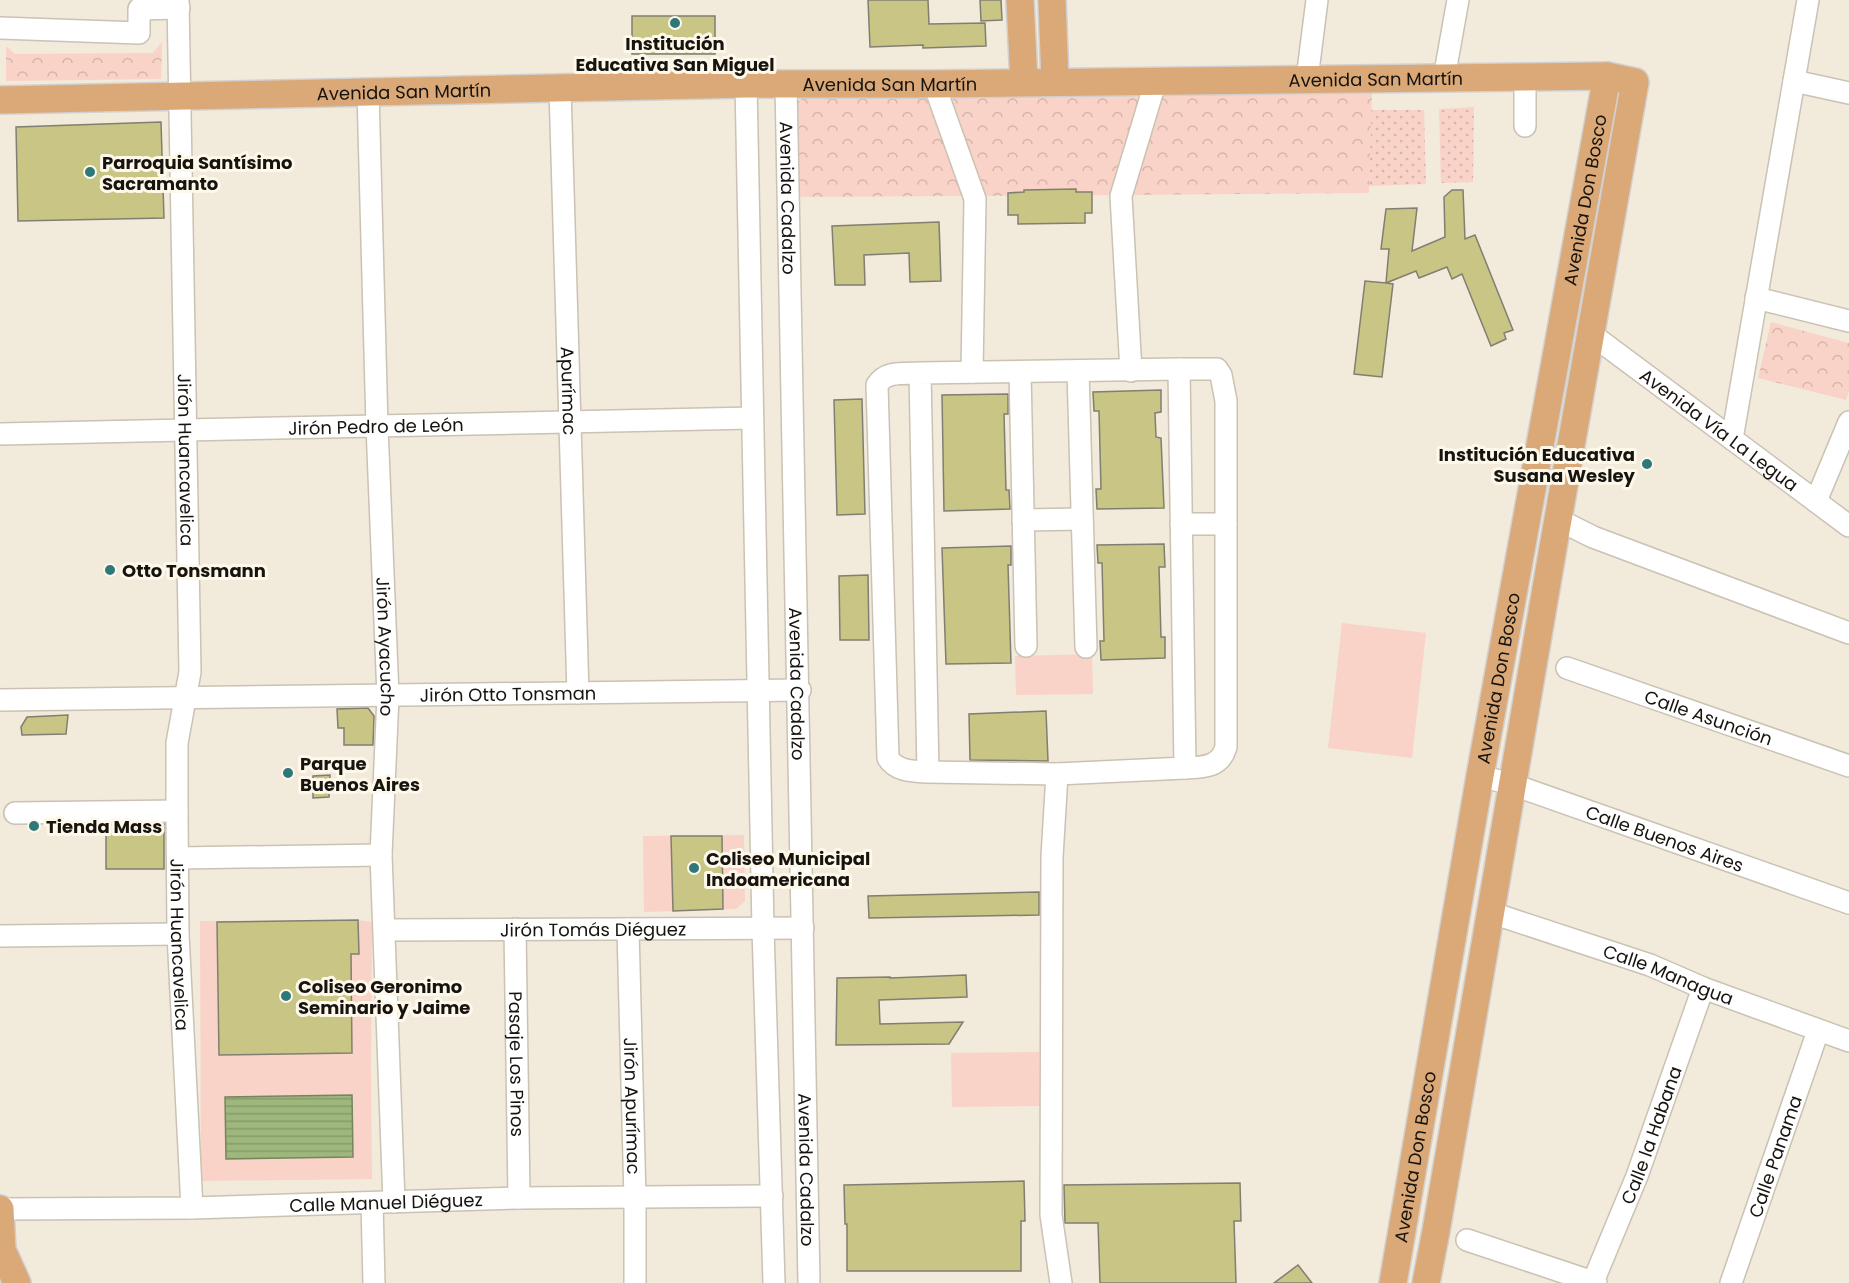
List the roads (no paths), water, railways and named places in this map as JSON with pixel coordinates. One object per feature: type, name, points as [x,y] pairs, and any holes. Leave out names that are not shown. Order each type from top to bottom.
[{"type":"main road","points":[[1020,0],[1024,82]]},
{"type":"main road","points":[[1052,0],[1056,81]]},
{"type":"main road","name":"Avenida San Martín","points":[[0,100],[746,84],[1607,76],[1635,82]]},
{"type":"main road","name":"Avenida Don Bosco","points":[[1393,1283],[1479,776],[1607,76]]},
{"type":"main road","name":"Avenida Don Bosco","points":[[1425,1283],[1436,1231],[1511,784],[1635,82]]},
{"type":"main road","points":[[0,1209],[2,1250],[15,1283]]},
{"type":"main road","points":[[0,1277],[15,1283]]},
{"type":"street","points":[[1307,79],[1317,0]]},
{"type":"street","points":[[1444,78],[1458,0]]},
{"type":"street","points":[[1732,439],[1808,0]]},
{"type":"street","points":[[0,28],[139,33],[139,9],[178,4]]},
{"type":"street","name":"Jirón Huancavelica","points":[[178,4],[190,672],[177,743],[178,934],[192,1208]]},
{"type":"street","points":[[1525,77],[1525,126]]},
{"type":"street","points":[[1131,371],[1121,196],[1156,80]]},
{"type":"street","points":[[1794,81],[1849,93]]},
{"type":"street","name":"Avenida Cadalzo","points":[[746,84],[774,1283]]},
{"type":"street","name":"Avenida Cadalzo","points":[[786,84],[800,690],[809,1283]]},
{"type":"street","points":[[934,84],[975,199],[972,372]]},
{"type":"street","name":"Apurímac","points":[[560,89],[578,693]]},
{"type":"street","name":"Jirón Ayacucho","points":[[368,92],[377,426],[388,696],[381,855],[394,1202]]},
{"type":"street","points":[[1756,298],[1849,321]]},
{"type":"street","name":"Avenida Vía La Legua","points":[[1591,334],[1849,526]]},
{"type":"street","points":[[1179,369],[1185,768]]},
{"type":"street","points":[[1179,369],[1217,369],[1221,375],[1226,401],[1226,747],[1224,755],[1217,763],[1205,767],[1057,774],[928,772],[898,768],[888,758],[877,385],[889,375],[920,373],[1179,369]]},
{"type":"street","points":[[1078,371],[1086,647]]},
{"type":"street","points":[[1020,372],[1026,646]]},
{"type":"street","points":[[920,373],[928,772]]},
{"type":"street","name":"Jirón Pedro de León","points":[[0,434],[752,418]]},
{"type":"street","points":[[1816,501],[1849,422]]},
{"type":"street","points":[[1023,520],[1082,519]]},
{"type":"street","points":[[1559,520],[1593,537],[1849,633]]},
{"type":"street","points":[[1181,524],[1226,524]]},
{"type":"street","name":"Calle Asunción","points":[[1567,668],[1849,766]]},
{"type":"street","name":"Jirón Otto Tonsman","points":[[0,700],[800,690]]},
{"type":"street","points":[[1057,774],[1052,857],[1051,1215],[1061,1283]]},
{"type":"street","name":"Calle Buenos Aires","points":[[1479,776],[1511,784],[1849,903]]},
{"type":"street","points":[[15,813],[177,811]]},
{"type":"street","points":[[178,858],[381,855]]},
{"type":"street","name":"Calle Managua","points":[[1489,912],[1650,965],[1702,988],[1849,1041]]},
{"type":"street","name":"Jirón Tomás Diéguez","points":[[385,930],[803,928]]},
{"type":"street","name":"Pasaje Los Pinos","points":[[514,929],[519,1198]]},
{"type":"street","name":"Jirón Apurímac","points":[[628,929],[635,1283]]},
{"type":"street","points":[[0,936],[178,934]]},
{"type":"street","name":"Calle la Habana","points":[[1595,1282],[1637,1176],[1702,988]]},
{"type":"street","name":"Calle Panama","points":[[1731,1283],[1818,1031]]},
{"type":"street","name":"Calle Manuel Diéguez","points":[[0,1209],[192,1208],[519,1198],[772,1196]]},
{"type":"street","points":[[372,1203],[374,1283]]},
{"type":"street","points":[[1467,1240],[1595,1282]]},
{"type":"place","name":"Institución Educativa San Miguel","points":[[675,23]]},
{"type":"place","name":"Parroquia Santísimo Sacramanto","points":[[90,172]]},
{"type":"place","name":"Institución Educativa Susana Wesley","points":[[1647,464]]},
{"type":"place","name":"Otto Tonsmann","points":[[110,570]]},
{"type":"place","name":"Parque Buenos Aires","points":[[288,773]]},
{"type":"place","name":"Tienda Mass","points":[[34,826]]},
{"type":"place","name":"Coliseo Municipal Indoamericana","points":[[694,868]]},
{"type":"place","name":"Coliseo Geronimo Seminario y Jaime","points":[[286,996]]}]
